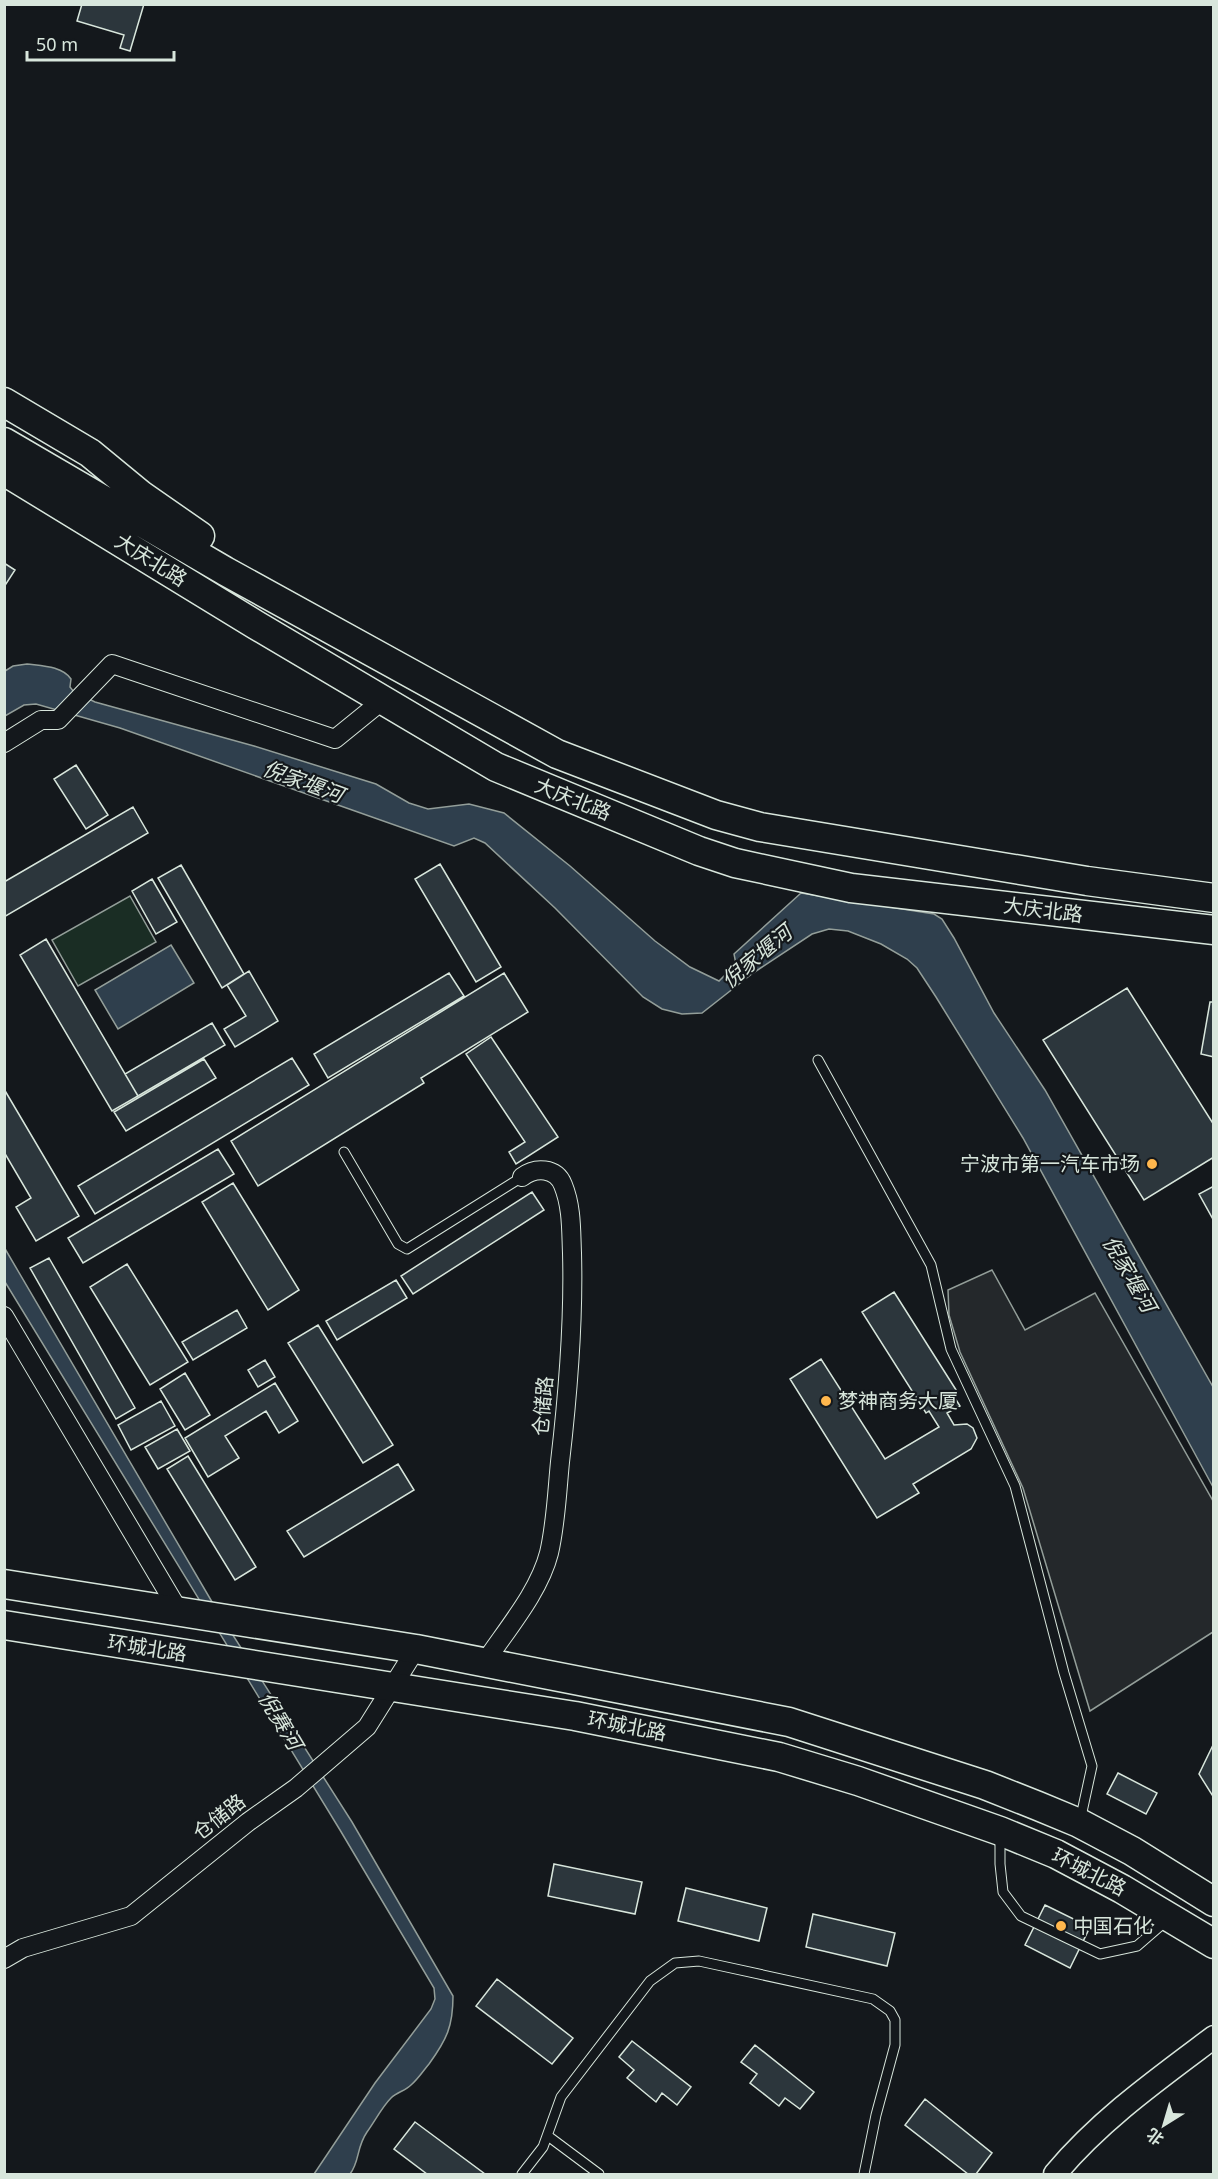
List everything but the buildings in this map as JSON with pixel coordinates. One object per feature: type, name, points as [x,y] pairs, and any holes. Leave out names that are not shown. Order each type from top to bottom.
[{"type":"main road","points":[[4,402],[90,453],[141,495],[201,537],[218,552],[225,571]]},
{"type":"main road","name":"大庆北路","points":[[4,442],[225,571],[557,754],[716,815],[760,828],[1087,881],[1214,898]]},
{"type":"main road","name":"大庆北路","points":[[4,471],[496,767],[699,850],[735,863],[851,888],[1214,930]]},
{"type":"main road","name":"环城北路","points":[[4,1584],[416,1649],[789,1722],[985,1785],[1079,1823],[1132,1851],[1214,1902]]},
{"type":"main road","name":"环城北路","points":[[4,1625],[575,1716],[779,1757],[858,1781],[1056,1854],[1122,1888],[1214,1944]]},
{"type":"street","points":[[4,743],[41,720],[58,720],[112,664],[335,739],[383,700]]},
{"type":"street","name":"仓储路","points":[[484,1662],[530,1596],[548,1554],[555,1514],[569,1379],[572,1270],[570,1209],[562,1183],[553,1174],[539,1169],[530,1171],[522,1177]]},
{"type":"street","points":[[4,1316],[180,1611]]},
{"type":"street","name":"仓储路","points":[[4,1959],[22,1948],[131,1916],[248,1822],[296,1788],[368,1727],[416,1649]]},
{"type":"street","points":[[1055,2175],[1078,2147],[1117,2113],[1214,2037]]},
{"type":"lane","points":[[818,1060],[931,1265],[951,1349],[1015,1486],[1064,1673],[1092,1766],[1079,1823]]},
{"type":"lane","points":[[344,1152],[398,1244],[407,1250],[522,1177]]},
{"type":"lane","points":[[1000,1832],[1003,1892],[1021,1916],[1100,1954],[1137,1946],[1171,1917]]},
{"type":"lane","points":[[522,2175],[543,2147],[561,2097],[650,1981],[675,1963],[699,1961],[873,1999],[890,2011],[895,2020],[895,2045],[876,2115],[864,2175]]},
{"type":"lane","points":[[548,2136],[599,2175]]},
{"type":"green space","points":[[130,896],[156,942],[78,986],[52,940]]},
{"type":"shaded area","points":[[992,1270],[1025,1330],[1095,1293],[1213,1501],[1213,1632],[1090,1711],[1023,1488],[960,1352],[949,1315],[948,1290]]},
{"type":"water","name":"倪家堰河","points":[[27,664],[62,671],[71,679],[70,687],[74,692],[95,702],[254,746],[376,784],[409,803],[428,809],[469,804],[504,813],[570,866],[655,941],[690,967],[719,981],[736,964],[734,954],[801,893],[934,914],[942,919],[994,1013],[1045,1090],[1213,1387],[1213,1487],[1023,1138],[936,997],[917,968],[907,959],[881,944],[848,931],[829,929],[812,934],[753,973],[702,1013],[682,1014],[662,1009],[643,997],[555,908],[485,843],[474,838],[454,846],[120,728],[36,704],[24,705],[5,716],[5,671],[13,666]]},
{"type":"water","points":[[171,945],[194,983],[118,1029],[95,990]]},
{"type":"water","name":"倪赛河","points":[[4,1247],[215,1607],[352,1822],[453,1996],[448,2032],[440,2047],[416,2080],[393,2096],[385,2106],[364,2138],[350,2174],[314,2174],[375,2083],[431,2009],[435,1999],[434,1988],[5,1282]]},
{"type":"place","name":"宁波市第一汽车市场","points":[[1152,1164]]},
{"type":"place","name":"梦神商务大厦","points":[[826,1401]]},
{"type":"place","name":"中国石化","points":[[1061,1926]]}]
